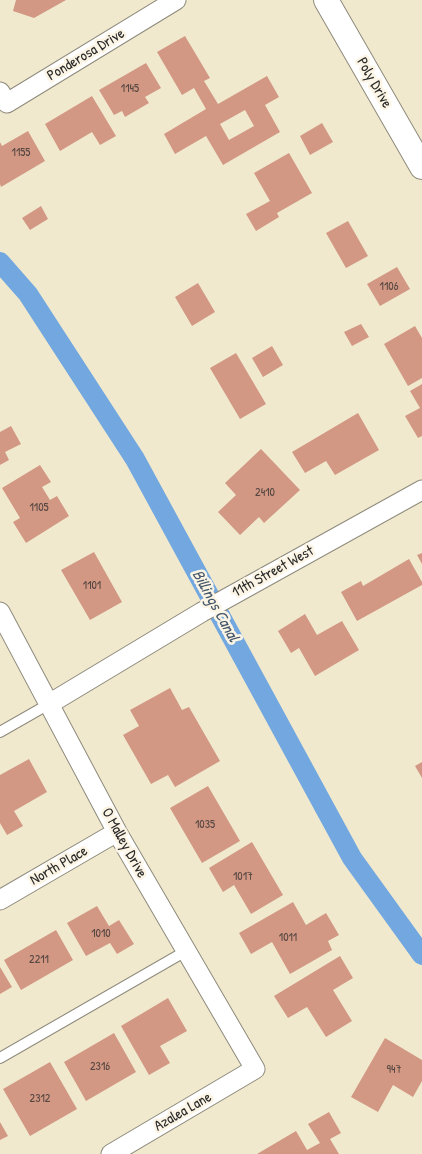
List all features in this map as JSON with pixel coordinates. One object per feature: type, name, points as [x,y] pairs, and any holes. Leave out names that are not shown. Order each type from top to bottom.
[{"type":"street","name":"Ponderosa Drive","points":[[0,92],[7,103],[176,0]]},
{"type":"street","name":"Poly Drive","points":[[326,0],[422,166]]},
{"type":"street","name":"11th Street West","points":[[50,704],[202,612],[422,490]]},
{"type":"street","name":"O Malley Drive","points":[[0,612],[117,832],[255,1069]]},
{"type":"street","name":"North Place","points":[[0,900],[117,832]]},
{"type":"street","name":"Azalea Lane","points":[[111,1154],[255,1069]]},
{"type":"lane","points":[[0,732],[50,704]]},
{"type":"lane","points":[[0,1058],[186,951]]},
{"type":"building","points":[[16,0],[66,0],[34,18],[13,11]]},
{"type":"building","points":[[185,36],[210,78],[204,81],[218,104],[267,76],[279,97],[265,105],[280,132],[223,165],[206,136],[175,154],[164,134],[206,109],[194,88],[182,95],[157,52]],"holes":[[[245,110],[254,126],[229,140],[220,124]]]},
{"type":"building","points":[[146,63],[161,88],[145,97],[149,103],[125,117],[122,111],[114,115],[99,90]]},
{"type":"building","points":[[92,96],[116,136],[100,145],[92,132],[60,151],[45,124]]},
{"type":"building","points":[[322,123],[333,142],[310,155],[300,136]]},
{"type":"building","points":[[28,131],[45,161],[1,187],[0,142],[2,146]]},
{"type":"building","points":[[289,153],[312,193],[277,213],[279,217],[256,231],[246,214],[270,201],[254,173]]},
{"type":"building","points":[[41,206],[48,219],[30,230],[22,218]]},
{"type":"building","points":[[348,221],[368,256],[346,268],[326,233]]},
{"type":"building","points":[[397,267],[410,289],[380,306],[367,284]]},
{"type":"building","points":[[198,283],[215,312],[192,326],[175,297]]},
{"type":"building","points":[[361,324],[369,337],[352,346],[344,332]]},
{"type":"building","points":[[415,326],[422,338],[422,378],[408,386],[384,344]]},
{"type":"building","points":[[272,346],[283,365],[263,377],[252,358]]},
{"type":"building","points":[[236,353],[266,404],[240,419],[210,368]]},
{"type":"building","points":[[422,384],[422,436],[418,438],[405,416],[420,408],[410,391]]},
{"type":"building","points":[[358,413],[379,450],[335,475],[326,461],[305,473],[292,452]]},
{"type":"building","points":[[11,426],[21,444],[5,452],[9,460],[0,465],[0,432]]},
{"type":"building","points":[[261,449],[300,490],[264,523],[259,517],[240,535],[218,512],[236,495],[225,483]]},
{"type":"building","points":[[40,465],[51,482],[42,487],[50,500],[57,496],[69,516],[26,543],[13,522],[20,518],[2,488]]},
{"type":"building","points":[[94,552],[122,602],[90,620],[61,570]]},
{"type":"building","points":[[422,553],[422,564],[417,555]]},
{"type":"building","points":[[409,559],[422,585],[357,621],[341,592],[361,581],[363,586]]},
{"type":"building","points":[[305,614],[317,635],[342,621],[359,650],[315,676],[299,648],[291,653],[278,631]]},
{"type":"building","points":[[170,688],[182,710],[189,707],[220,761],[175,787],[168,775],[151,784],[123,735],[139,726],[130,710]]},
{"type":"building","points":[[29,759],[47,792],[14,811],[23,826],[7,835],[0,823],[0,775]]},
{"type":"building","points":[[422,762],[422,778],[415,766]]},
{"type":"building","points":[[208,786],[240,841],[202,863],[170,808]]},
{"type":"building","points":[[252,842],[283,895],[251,914],[234,885],[223,892],[209,868]]},
{"type":"building","points":[[293,902],[306,925],[326,913],[339,935],[328,941],[332,950],[290,974],[272,942],[251,954],[239,933]]},
{"type":"building","points":[[97,906],[109,926],[119,920],[134,944],[117,954],[110,943],[86,956],[67,923]]},
{"type":"building","points":[[56,930],[73,960],[21,990],[4,960]]},
{"type":"building","points":[[340,956],[353,978],[333,990],[352,1021],[326,1037],[307,1007],[288,1018],[274,996]]},
{"type":"building","points":[[0,967],[12,987],[0,994]]},
{"type":"building","points":[[168,998],[187,1031],[160,1046],[170,1063],[149,1075],[121,1026]]},
{"type":"building","points":[[114,1033],[136,1072],[86,1101],[64,1062]]},
{"type":"building","points":[[385,1038],[422,1060],[422,1081],[413,1097],[393,1085],[378,1112],[351,1097]]},
{"type":"building","points":[[50,1062],[77,1109],[30,1136],[3,1089]]},
{"type":"building","points":[[329,1112],[341,1133],[330,1139],[339,1154],[257,1154],[296,1131],[307,1150],[320,1143],[308,1124]]},
{"type":"building","points":[[0,1122],[8,1136],[0,1140]]},
{"type":"waterway","name":"Billings Canal","points":[[0,262],[28,294],[135,459],[352,858],[422,955]]}]
